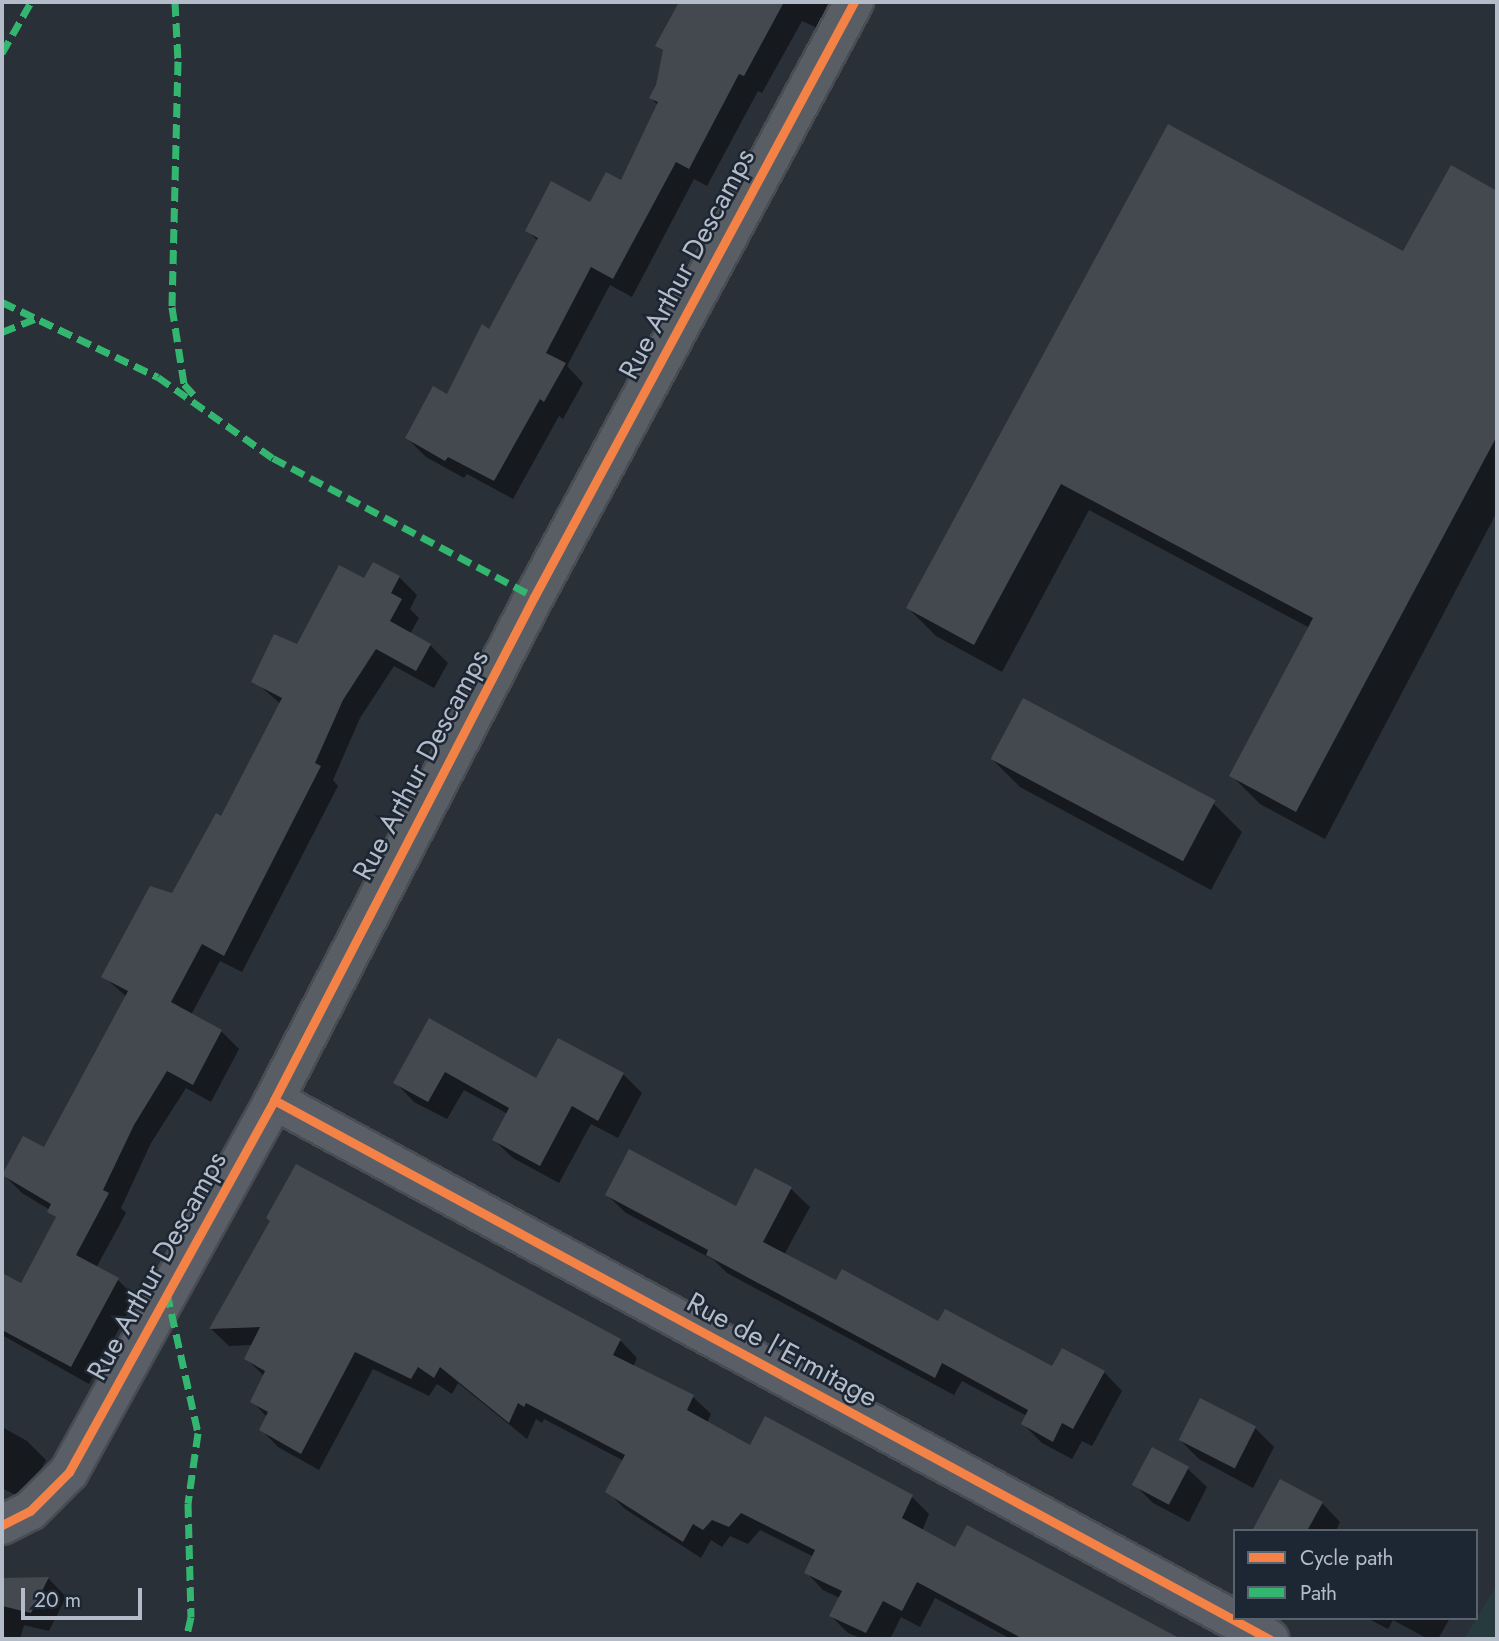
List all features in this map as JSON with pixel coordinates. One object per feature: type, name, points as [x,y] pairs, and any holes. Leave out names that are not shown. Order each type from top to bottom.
[{"type":"street","name":"Rue Arthur Descamps","points":[[2,1525],[30,1511],[69,1472],[274,1100],[437,782],[854,2]]},
{"type":"street","name":"Rue de l'Ermitage","points":[[274,1100],[1233,1619]]},
{"type":"street","name":"Rue de l'Ermitage","points":[[1234,1620],[1269,1639]]},
{"type":"green space","points":[[1497,1585],[1497,1639],[1464,1639]]},
{"type":"building","points":[[679,2],[784,2],[744,76],[739,74],[689,169],[676,162],[613,279],[591,267],[546,353],[566,363],[544,402],[540,399],[494,481],[448,457],[445,461],[405,438],[433,386],[447,394],[482,324],[489,329],[538,238],[525,231],[551,181],[590,202],[606,172],[621,180],[658,102],[649,98],[656,85],[663,50],[655,46]]},
{"type":"building","points":[[1168,124],[1403,251],[1451,165],[1497,191],[1497,436],[1296,812],[1229,776],[1313,618],[1061,484],[974,645],[906,608]]},
{"type":"building","points":[[373,562],[400,576],[391,593],[402,599],[390,621],[431,644],[416,671],[376,649],[343,700],[315,763],[321,766],[224,956],[202,944],[171,1002],[222,1030],[193,1085],[167,1071],[134,1125],[103,1190],[109,1193],[76,1255],[119,1278],[71,1367],[2,1330],[2,1273],[21,1283],[56,1217],[47,1212],[51,1204],[2,1175],[23,1136],[44,1147],[128,991],[101,977],[150,886],[172,893],[216,813],[221,816],[282,698],[251,682],[274,634],[297,644],[339,565],[364,578]]},
{"type":"building","points":[[1023,698],[1215,800],[1183,861],[991,759]]},
{"type":"building","points":[[429,1018],[536,1078],[558,1038],[624,1073],[598,1121],[572,1106],[540,1166],[492,1140],[509,1108],[445,1072],[428,1102],[393,1083]]},
{"type":"building","points":[[629,1149],[736,1206],[755,1168],[792,1187],[763,1242],[836,1280],[842,1269],[938,1321],[945,1309],[1052,1366],[1062,1348],[1105,1371],[1073,1429],[1062,1423],[1053,1442],[1021,1424],[1028,1410],[942,1363],[935,1378],[706,1255],[708,1250],[605,1195]]},
{"type":"building","points":[[296,1164],[621,1339],[613,1355],[694,1395],[687,1410],[750,1445],[765,1416],[913,1495],[902,1518],[955,1547],[967,1525],[1181,1639],[1023,1639],[917,1582],[902,1611],[883,1601],[866,1633],[829,1616],[842,1591],[804,1573],[815,1550],[741,1513],[729,1527],[712,1520],[703,1530],[693,1524],[683,1542],[605,1492],[625,1455],[526,1403],[524,1407],[518,1403],[509,1423],[440,1367],[434,1378],[418,1367],[411,1379],[355,1352],[301,1454],[259,1430],[268,1412],[250,1402],[265,1371],[244,1359],[260,1327],[209,1329],[270,1221],[266,1218]]},
{"type":"building","points":[[1200,1398],[1256,1427],[1235,1468],[1179,1440]]},
{"type":"building","points":[[1152,1447],[1189,1467],[1169,1505],[1132,1485]]},
{"type":"building","points":[[1280,1479],[1323,1502],[1308,1529],[1253,1529]]},
{"type":"building","points":[[49,1577],[31,1613],[2,1606],[2,1578]]},
{"type":"marked path","points":[[2,53],[31,2]]},
{"type":"marked path","points":[[175,2],[178,61],[172,307],[184,384],[194,395]]},
{"type":"marked path","points":[[2,302],[158,377],[273,458],[534,597]]},
{"type":"marked path","points":[[2,332],[36,318]]},
{"type":"marked path","points":[[167,1293],[198,1433],[188,1503],[191,1617],[186,1639]]},
{"type":"cycle path","points":[[2,1525],[30,1511],[69,1472],[274,1100],[534,597],[854,2]]},
{"type":"cycle path","points":[[274,1100],[1233,1619]]},
{"type":"cycle path","points":[[1234,1620],[1269,1639]]}]
